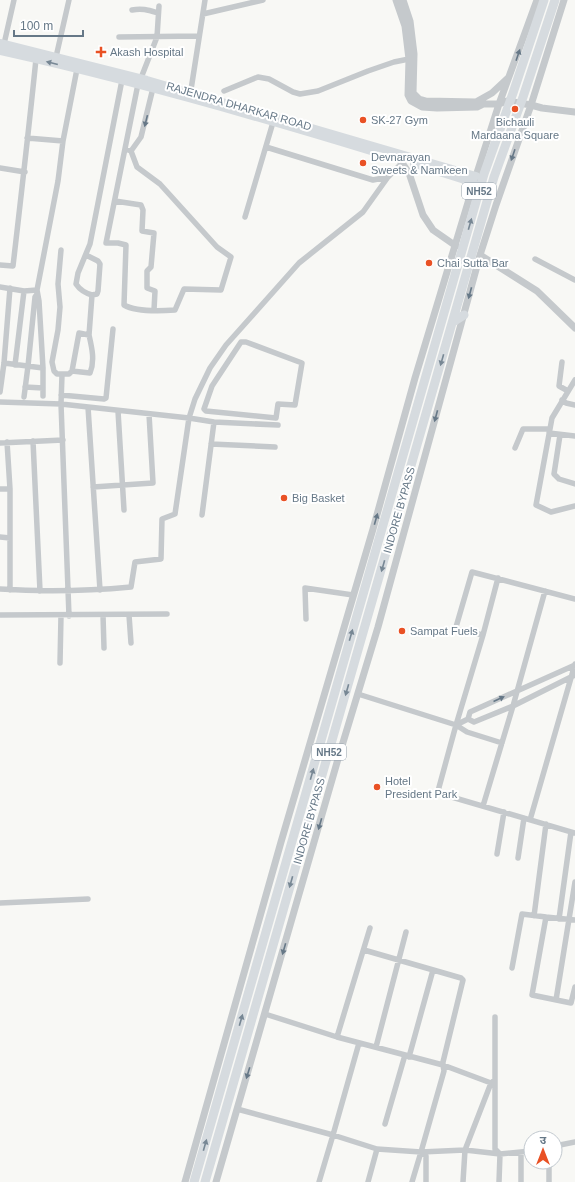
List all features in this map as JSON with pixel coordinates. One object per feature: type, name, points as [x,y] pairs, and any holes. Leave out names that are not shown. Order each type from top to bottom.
[{"type":"highway","name":"NH52","points":[[440,314],[459,262],[484,174],[544,0]]},
{"type":"highway","name":"NH52","points":[[453,322],[494,177],[523,97],[555,0]]},
{"type":"highway","name":"INDORE BYPASS","points":[[194,1182],[436,341],[440,314]]},
{"type":"highway","points":[[453,322],[464,315]]},
{"type":"highway","name":"INDORE BYPASS","points":[[205,1182],[453,322]]},
{"type":"main road","name":"RAJENDRA DHARKAR ROAD","points":[[1,46],[56,57],[274,119],[401,159],[475,179]]},
{"type":"main road","name":"RAJENDRA DHARKAR ROAD","points":[[1,46],[36,59],[77,69],[111,73],[122,80],[140,81],[153,88],[190,95]]},
{"type":"street","points":[[1,46],[14,0]]},
{"type":"street","points":[[56,57],[68,0]]},
{"type":"street","points":[[190,95],[205,0]]},
{"type":"street","points":[[203,14],[263,0]]},
{"type":"street","points":[[396,0],[405,26],[409,59],[408,95],[411,101],[422,106],[437,108],[476,106],[510,76]]},
{"type":"street","points":[[403,0],[410,21],[414,54],[413,94],[419,99],[426,101],[499,104],[507,101],[542,108],[575,112]]},
{"type":"street","points":[[185,1182],[281,842],[414,384],[440,314],[456,246],[475,179],[499,104],[537,0]]},
{"type":"street","points":[[216,1182],[380,620],[480,255],[531,105],[564,0]]},
{"type":"street","points":[[128,150],[137,167],[160,184],[217,247],[231,257],[221,290],[184,289],[176,310],[132,308],[124,305],[126,245],[106,243],[128,150],[140,81],[157,37],[159,6]]},
{"type":"street","points":[[132,10],[141,8],[158,13]]},
{"type":"street","points":[[119,37],[200,36]]},
{"type":"street","points":[[0,265],[13,266],[25,172],[27,138],[36,59]]},
{"type":"street","points":[[224,91],[258,77],[269,79],[300,94],[318,91],[368,71],[394,62],[409,59]]},
{"type":"street","points":[[24,397],[35,297],[58,181],[63,141],[77,69]]},
{"type":"street","points":[[86,256],[98,261],[100,264],[97,294],[92,295],[84,293],[76,284],[78,273],[90,244],[122,80]]},
{"type":"street","points":[[128,150],[141,137],[153,88]]},
{"type":"street","points":[[499,104],[503,108],[528,113],[542,108]]},
{"type":"street","points":[[245,217],[274,119]]},
{"type":"street","points":[[27,138],[63,141]]},
{"type":"street","points":[[266,148],[372,180],[388,177]]},
{"type":"street","points":[[0,590],[68,591],[100,590],[132,586],[134,562],[161,559],[162,519],[175,514],[189,418],[195,400],[218,357],[226,345],[299,263],[363,212],[401,159],[409,173],[424,215],[433,230],[456,246]]},
{"type":"street","points":[[0,168],[25,172]]},
{"type":"street","points":[[115,202],[141,205],[143,210],[142,231],[154,233],[151,267],[147,270],[146,286],[154,292],[154,310]]},
{"type":"street","points":[[61,250],[58,284],[60,307],[58,330],[52,362],[54,371],[57,374],[69,374],[72,371],[90,373],[92,361],[89,335],[92,295]]},
{"type":"street","points":[[480,255],[537,291],[575,328]]},
{"type":"street","points":[[534,259],[575,280]]},
{"type":"street","points":[[0,286],[37,292]]},
{"type":"street","points":[[0,392],[4,364],[3,336],[10,288]]},
{"type":"street","points":[[15,365],[24,291]]},
{"type":"street","points":[[37,292],[39,301],[43,368],[43,396]]},
{"type":"street","points":[[61,395],[106,398],[114,329]]},
{"type":"street","points":[[72,371],[79,333],[89,335]]},
{"type":"street","points":[[243,342],[302,362],[303,364],[295,405],[278,404],[277,417],[275,418],[206,411],[204,408],[210,388],[226,363],[239,343],[243,342]]},
{"type":"street","points":[[218,357],[224,358],[226,363]]},
{"type":"street","points":[[562,362],[559,386],[568,391]]},
{"type":"street","points":[[4,364],[43,368]]},
{"type":"street","points":[[62,375],[61,404],[69,616]]},
{"type":"street","points":[[205,379],[214,382]]},
{"type":"street","points":[[575,380],[552,418],[536,505],[551,512],[575,506]]},
{"type":"street","points":[[25,387],[43,388]]},
{"type":"street","points":[[562,400],[566,403],[575,405]]},
{"type":"street","points":[[0,402],[61,404],[214,422],[278,425]]},
{"type":"street","points":[[88,407],[100,590]]},
{"type":"street","points":[[118,411],[124,510]]},
{"type":"street","points":[[93,487],[153,483],[149,414]]},
{"type":"street","points":[[202,515],[214,422]]},
{"type":"street","points":[[515,448],[522,429],[549,431],[560,435],[575,436]]},
{"type":"street","points":[[560,435],[554,474],[559,479],[575,484]]},
{"type":"street","points":[[0,443],[63,440]]},
{"type":"street","points":[[33,441],[40,591]]},
{"type":"street","points":[[7,442],[10,489],[10,590]]},
{"type":"street","points":[[211,444],[275,447]]},
{"type":"street","points":[[0,489],[10,489]]},
{"type":"street","points":[[0,537],[10,538]]},
{"type":"street","points":[[483,635],[457,629],[456,624],[472,572],[575,599]]},
{"type":"street","points":[[498,578],[438,792],[440,794],[573,832],[560,919]]},
{"type":"street","points":[[306,619],[305,588],[353,595]]},
{"type":"street","points":[[483,806],[545,591]]},
{"type":"street","points":[[0,615],[69,616],[167,614]]},
{"type":"street","points":[[103,615],[104,648]]},
{"type":"street","points":[[129,615],[131,643]]},
{"type":"street","points":[[60,663],[61,616]]},
{"type":"street","points":[[456,725],[468,719],[470,712],[575,665]]},
{"type":"street","points":[[530,820],[575,665]]},
{"type":"street","points":[[468,719],[474,722],[513,706],[573,676]]},
{"type":"street","points":[[358,694],[456,725],[467,732],[502,744]]},
{"type":"street","points":[[497,854],[504,812]]},
{"type":"street","points":[[518,858],[524,818]]},
{"type":"street","points":[[534,916],[546,824]]},
{"type":"street","points":[[556,1000],[572,920],[575,882]]},
{"type":"street","points":[[0,903],[88,899]]},
{"type":"street","points":[[512,968],[522,914],[572,920]]},
{"type":"street","points":[[546,917],[532,995],[571,1003],[574,997],[575,987]]},
{"type":"street","points":[[337,1037],[370,928]]},
{"type":"street","points":[[376,1047],[406,932]]},
{"type":"street","points":[[364,950],[461,978],[463,980],[443,1062],[444,1071],[412,1182]]},
{"type":"street","points":[[385,1124],[433,970]]},
{"type":"street","points":[[265,1014],[337,1037],[443,1065],[493,1082]]},
{"type":"street","points":[[495,1017],[493,1082],[495,1149],[500,1154],[499,1182]]},
{"type":"street","points":[[319,1182],[359,1043]]},
{"type":"street","points":[[463,1182],[465,1150],[493,1082]]},
{"type":"street","points":[[237,1109],[333,1135],[377,1149],[421,1152],[465,1150],[500,1154],[521,1152],[521,1182]]},
{"type":"street","points":[[563,1144],[575,1142]]},
{"type":"street","points":[[368,1182],[377,1149]]},
{"type":"street","points":[[421,1152],[426,1156],[426,1182]]},
{"type":"street","points":[[549,1170],[549,1182]]},
{"type":"place","name":"Akash Hospital","points":[[101,52]]},
{"type":"place","name":"Bichauli Mardaana Square","points":[[515,109]]},
{"type":"place","name":"SK-27 Gym","points":[[363,120]]},
{"type":"place","name":"Devnarayan Sweets & Namkeen","points":[[363,163]]},
{"type":"place","name":"Chai Sutta Bar","points":[[429,263]]},
{"type":"place","name":"Big Basket","points":[[284,498]]},
{"type":"place","name":"Sampat Fuels","points":[[402,631]]},
{"type":"place","name":"Hotel President Park","points":[[377,787]]}]
